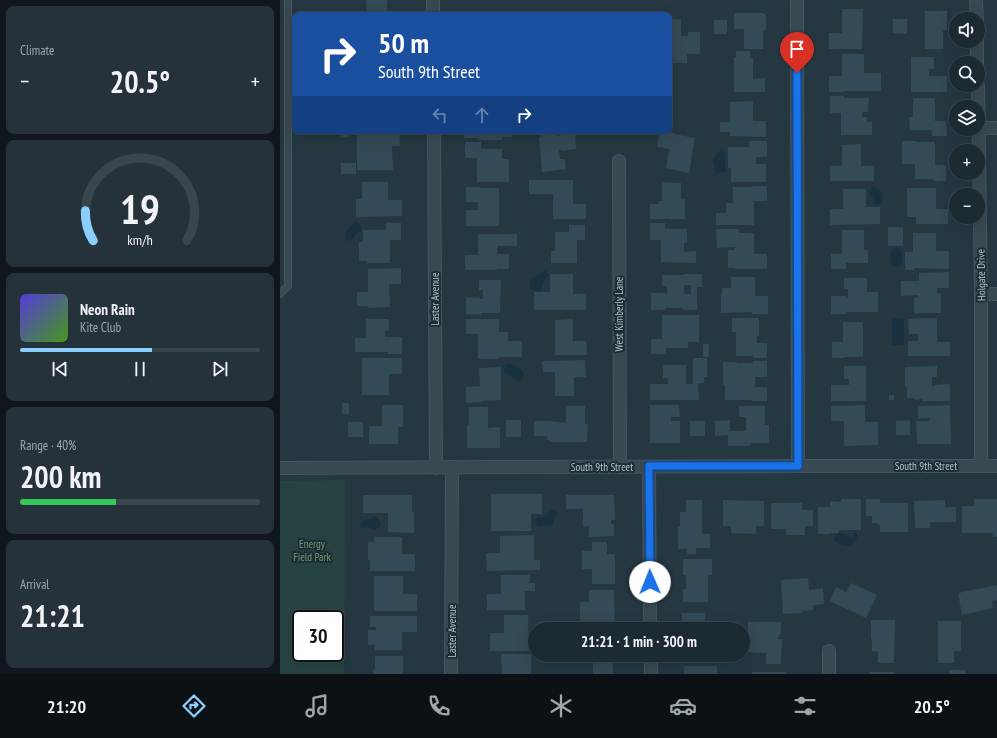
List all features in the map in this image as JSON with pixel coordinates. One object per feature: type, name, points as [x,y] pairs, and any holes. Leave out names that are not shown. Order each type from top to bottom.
[{"type":"street","points":[[433,0],[433,12]]},
{"type":"street","points":[[797,0],[798,466]]},
{"type":"street","points":[[976,0],[977,12]]},
{"type":"street","points":[[985,128],[997,128]]},
{"type":"street","name":"Laster Avenue","points":[[434,134],[436,468]]},
{"type":"street","name":"Holgate Drive","points":[[979,136],[981,466]]},
{"type":"street","name":"West Kimberly Lane","points":[[619,161],[620,467]]},
{"type":"street","points":[[981,294],[997,294]]},
{"type":"street","points":[[649,466],[650,622]]},
{"type":"street","name":"South 9th Street","points":[[280,468],[997,466]]},
{"type":"street","name":"Laster Avenue","points":[[452,467],[452,674]]},
{"type":"street","points":[[829,651],[829,674]]},
{"type":"street","points":[[651,662],[651,674]]},
{"type":"lane","points":[[280,294],[288,286],[288,0]]},
{"type":"green space","name":"Energy Field Park","points":[[345,480],[344,674],[280,674],[280,481]]},
{"type":"water","points":[[720,150],[725,154],[725,172],[716,173],[713,159]]},
{"type":"water","points":[[872,187],[881,191],[883,197],[881,203],[878,205],[873,203],[873,198],[869,194],[869,190]]},
{"type":"water","points":[[356,222],[361,225],[361,231],[355,235],[352,240],[347,241],[345,237],[346,233]]},
{"type":"water","points":[[895,247],[902,251],[902,263],[899,267],[893,266],[890,260],[891,253]]},
{"type":"water","points":[[545,270],[549,275],[542,284],[542,288],[539,292],[530,288],[530,280]]},
{"type":"water","points":[[892,318],[904,319],[904,345],[892,345]]},
{"type":"water","points":[[506,364],[511,364],[522,370],[524,378],[520,382],[505,373],[503,370]]},
{"type":"water","points":[[551,510],[555,511],[557,514],[553,525],[545,525],[541,527],[536,525],[535,522],[537,518],[546,516]]},
{"type":"water","points":[[375,516],[378,518],[380,526],[375,530],[367,527],[360,527],[360,523],[362,521]]},
{"type":"water","points":[[838,533],[852,537],[853,533],[857,533],[857,537],[852,545],[846,546],[840,544],[834,539],[835,535]]},
{"type":"building","points":[[366,0],[387,0],[387,12],[367,12]]},
{"type":"building","points":[[842,9],[863,9],[862,49],[829,49],[829,33],[842,33]]},
{"type":"building","points":[[925,11],[947,11],[947,30],[943,30],[943,49],[925,49]]},
{"type":"building","points":[[734,13],[766,14],[766,30],[763,30],[763,49],[744,49],[744,29],[734,29]]},
{"type":"building","points":[[672,19],[681,19],[681,36],[688,36],[688,32],[700,32],[700,54],[687,54],[687,63],[672,63]]},
{"type":"building","points":[[893,19],[907,19],[907,34],[893,33]]},
{"type":"building","points":[[714,20],[727,20],[727,34],[714,34]]},
{"type":"building","points":[[736,51],[750,51],[750,58],[753,58],[753,79],[765,78],[765,92],[734,92],[734,57],[736,57]]},
{"type":"building","points":[[842,54],[864,54],[864,73],[881,73],[881,91],[829,92],[829,76],[842,76]]},
{"type":"building","points":[[911,57],[934,57],[934,69],[929,69],[929,76],[947,76],[947,92],[911,92]]},
{"type":"building","points":[[830,96],[844,96],[844,98],[869,98],[868,112],[862,112],[862,117],[867,117],[867,122],[872,122],[872,135],[841,135],[841,113],[830,113]]},
{"type":"building","points":[[913,98],[935,98],[935,121],[946,121],[947,136],[932,136],[932,130],[910,130],[909,117],[913,117]]},
{"type":"building","points":[[753,101],[753,121],[766,121],[766,137],[730,136],[730,132],[720,132],[720,122],[730,122],[730,102]]},
{"type":"building","points":[[672,133],[695,138],[689,173],[666,168],[669,149],[657,147],[659,134],[672,134]]},
{"type":"building","points":[[341,134],[350,134],[349,137],[341,137]]},
{"type":"building","points":[[357,134],[399,134],[400,146],[392,146],[393,170],[357,170]]},
{"type":"building","points":[[464,134],[512,134],[512,137],[502,137],[502,140],[479,140],[479,138],[464,138]]},
{"type":"building","points":[[540,134],[557,134],[557,136],[560,136],[560,134],[575,134],[576,149],[559,150],[560,159],[565,159],[566,169],[542,172],[539,137],[541,137]]},
{"type":"building","points":[[749,141],[767,141],[767,157],[756,157],[756,164],[766,164],[766,182],[731,182],[731,168],[728,168],[728,147],[749,147]]},
{"type":"building","points":[[902,141],[935,142],[935,165],[946,165],[946,181],[915,179],[915,164],[902,164]]},
{"type":"building","points":[[465,142],[481,142],[481,149],[502,149],[502,159],[509,159],[509,182],[477,182],[477,158],[465,158]]},
{"type":"building","points":[[861,144],[861,166],[874,166],[874,181],[830,181],[830,166],[842,166],[842,145]]},
{"type":"building","points":[[341,163],[356,163],[356,174],[341,174]]},
{"type":"building","points":[[529,180],[573,180],[573,204],[586,204],[586,219],[553,219],[553,194],[529,194]]},
{"type":"building","points":[[362,182],[388,182],[388,200],[402,200],[402,216],[356,217],[356,199],[362,199]]},
{"type":"building","points":[[662,182],[681,183],[681,199],[685,199],[685,219],[650,219],[650,204],[659,204],[659,201],[662,201]]},
{"type":"building","points":[[767,186],[767,201],[754,201],[754,225],[716,225],[716,213],[726,213],[726,203],[733,203],[733,187]]},
{"type":"building","points":[[466,187],[499,188],[499,226],[466,226],[466,210],[478,210],[478,202],[466,202]]},
{"type":"building","points":[[907,188],[936,188],[936,209],[948,209],[948,224],[916,224],[916,217],[907,217]]},
{"type":"building","points":[[843,189],[866,189],[866,207],[880,207],[880,224],[830,225],[830,209],[843,209]]},
{"type":"building","points":[[386,223],[401,223],[401,240],[390,240],[390,263],[367,263],[367,261],[359,261],[359,242],[363,242],[363,230],[386,230]]},
{"type":"building","points":[[650,223],[665,223],[665,229],[687,229],[687,243],[684,243],[684,252],[696,251],[696,263],[661,262],[661,240],[650,240]]},
{"type":"building","points":[[569,225],[585,225],[585,240],[577,240],[577,263],[551,263],[551,251],[555,251],[555,232],[569,232]]},
{"type":"building","points":[[888,227],[903,227],[903,246],[888,246]]},
{"type":"building","points":[[716,229],[739,229],[739,233],[754,233],[754,254],[767,254],[767,269],[728,268],[728,250],[735,250],[735,247],[717,248]]},
{"type":"building","points":[[842,230],[864,230],[864,250],[868,250],[868,263],[846,263],[846,269],[831,269],[831,254],[842,254]]},
{"type":"building","points":[[913,233],[936,233],[936,251],[949,251],[949,269],[914,268],[914,270],[905,270],[905,252],[913,252]]},
{"type":"building","points":[[478,234],[517,234],[517,246],[497,246],[497,254],[509,254],[509,269],[465,270],[465,255],[478,255]]},
{"type":"building","points":[[401,268],[401,284],[389,284],[390,307],[368,308],[368,306],[357,306],[357,292],[368,292],[368,269]]},
{"type":"building","points":[[949,272],[949,288],[937,288],[937,293],[941,293],[941,313],[914,313],[914,298],[918,298],[918,295],[901,296],[901,281],[919,281],[919,273]]},
{"type":"building","points":[[550,274],[573,274],[573,294],[586,294],[586,310],[534,310],[534,292],[550,292]]},
{"type":"building","points":[[702,274],[702,287],[697,287],[697,310],[665,308],[665,310],[651,310],[651,293],[667,294],[667,286],[662,286],[662,275]],"holes":[[[684,285],[691,285],[691,294],[684,294]]]},
{"type":"building","points":[[731,277],[755,277],[755,296],[768,296],[768,314],[752,314],[752,312],[721,313],[722,288],[731,288]]},
{"type":"building","points":[[844,278],[867,278],[867,292],[878,292],[878,312],[846,312],[846,314],[831,314],[831,296],[846,296],[846,298],[848,298],[848,289],[844,289]]},
{"type":"building","points":[[479,280],[501,280],[500,313],[481,313],[481,315],[466,314],[466,297],[483,299],[483,290],[479,290]]},
{"type":"building","points":[[662,315],[699,315],[699,342],[688,342],[688,348],[666,348],[666,354],[651,354],[651,339],[662,339]]},
{"type":"building","points":[[732,318],[759,318],[759,336],[757,336],[757,343],[767,343],[767,358],[736,356],[736,332],[732,332]]},
{"type":"building","points":[[937,318],[937,342],[950,342],[950,356],[908,356],[908,341],[918,341],[918,334],[909,334],[908,319]]},
{"type":"building","points":[[366,319],[389,319],[389,331],[385,331],[385,337],[402,337],[402,354],[388,354],[388,352],[355,352],[355,338],[366,338]]},
{"type":"building","points":[[466,319],[499,319],[499,332],[508,332],[508,341],[522,341],[522,357],[478,359],[478,334],[466,334]]},
{"type":"building","points":[[573,319],[573,341],[586,341],[587,355],[555,355],[555,320]]},
{"type":"building","points":[[843,322],[863,322],[863,357],[832,358],[832,342],[843,342]]},
{"type":"building","points":[[703,344],[709,344],[709,357],[703,357]]},
{"type":"building","points":[[362,358],[402,358],[402,374],[389,374],[389,395],[362,395]]},
{"type":"building","points":[[693,358],[707,358],[707,377],[704,377],[704,383],[693,384]]},
{"type":"building","points":[[585,360],[586,377],[574,377],[574,396],[555,396],[555,372],[543,372],[542,361]]},
{"type":"building","points":[[753,361],[767,361],[767,377],[755,377],[755,387],[767,387],[767,401],[725,400],[725,385],[723,385],[723,362],[753,363]]},
{"type":"building","points":[[663,365],[686,365],[686,384],[698,384],[699,400],[650,400],[650,384],[668,384],[668,378],[663,378]]},
{"type":"building","points":[[844,366],[866,366],[866,401],[831,401],[831,385],[849,385],[849,379],[844,379]]},
{"type":"building","points":[[937,366],[937,377],[932,377],[932,386],[950,384],[950,401],[922,401],[922,399],[914,400],[914,398],[907,398],[907,387],[905,387],[905,367]]},
{"type":"building","points":[[501,367],[501,400],[466,403],[466,387],[480,386],[479,368]]},
{"type":"building","points":[[889,395],[894,395],[894,400],[889,400]]},
{"type":"building","points":[[342,403],[349,403],[349,414],[342,414]]},
{"type":"building","points":[[382,405],[403,405],[403,427],[398,427],[398,444],[369,444],[369,426],[382,426]]},
{"type":"building","points":[[650,405],[679,405],[680,417],[671,417],[671,421],[680,421],[680,443],[650,443]]},
{"type":"building","points":[[865,405],[865,422],[878,422],[878,445],[844,446],[844,421],[831,421],[831,406]]},
{"type":"building","points":[[950,405],[951,444],[917,444],[916,421],[930,421],[930,418],[918,419],[918,406]]},
{"type":"building","points":[[566,406],[585,406],[585,424],[588,424],[587,442],[551,442],[547,439],[547,436],[534,436],[534,421],[566,423]]},
{"type":"building","points":[[739,406],[765,406],[765,425],[769,425],[769,443],[750,443],[750,446],[728,446],[728,435],[715,436],[715,421],[730,420],[730,431],[746,431],[746,417],[739,417]]},
{"type":"building","points":[[469,407],[488,407],[488,428],[500,427],[500,448],[467,448]]},
{"type":"building","points":[[506,420],[521,420],[521,437],[506,437]]},
{"type":"building","points":[[910,420],[910,435],[896,435],[896,421]]},
{"type":"building","points":[[690,421],[705,421],[705,436],[690,436]]},
{"type":"building","points":[[348,422],[363,422],[363,437],[348,437]]},
{"type":"building","points":[[491,494],[542,494],[542,514],[531,514],[531,531],[491,531]]},
{"type":"building","points":[[363,495],[412,495],[414,533],[388,532],[388,513],[363,513]]},
{"type":"building","points":[[566,495],[614,495],[615,520],[611,520],[611,524],[614,524],[614,536],[589,537],[589,526],[583,527],[583,509],[566,509]]},
{"type":"building","points":[[841,499],[861,499],[861,530],[839,530],[839,533],[818,534],[818,507],[830,507],[830,501],[841,502]]},
{"type":"building","points":[[866,499],[880,499],[880,503],[908,503],[908,532],[880,532],[880,525],[878,525],[878,523],[872,523],[872,516],[866,516]]},
{"type":"building","points":[[974,499],[997,499],[997,537],[993,537],[993,533],[962,533],[962,506],[974,506]]},
{"type":"building","points":[[686,500],[702,500],[702,534],[710,534],[710,548],[696,548],[696,554],[687,554],[687,549],[678,549],[680,512],[686,512]]},
{"type":"building","points":[[723,500],[764,501],[764,526],[756,526],[756,534],[731,533],[731,526],[723,526]]},
{"type":"building","points":[[945,500],[945,507],[956,507],[956,522],[930,522],[930,528],[915,528],[914,501]]},
{"type":"building","points":[[771,503],[802,503],[802,510],[813,510],[813,526],[805,526],[805,535],[786,535],[786,529],[771,529]]},
{"type":"building","points":[[534,535],[534,560],[540,560],[540,570],[487,571],[486,553],[500,553],[500,536]]},
{"type":"building","points":[[374,537],[402,537],[402,554],[415,554],[415,571],[370,571],[370,560],[368,560],[368,542],[374,542]]},
{"type":"building","points":[[592,542],[607,542],[607,554],[615,554],[615,584],[592,584],[592,569],[582,569],[582,551],[592,551]]},
{"type":"building","points":[[683,559],[712,559],[712,575],[708,575],[708,602],[683,602],[683,589],[686,589],[686,575],[683,575]]},
{"type":"building","points":[[501,575],[530,575],[530,583],[535,583],[535,591],[525,591],[525,610],[487,610],[487,594],[501,594]]},
{"type":"building","points":[[374,576],[403,576],[403,594],[417,594],[417,611],[374,611]]},
{"type":"building","points":[[808,578],[809,590],[823,588],[824,604],[813,605],[813,610],[802,611],[802,613],[783,614],[781,580]]},
{"type":"building","points":[[851,583],[877,595],[866,618],[830,601],[836,587],[846,592]]},
{"type":"building","points":[[997,585],[997,600],[992,601],[993,608],[962,615],[958,593]]},
{"type":"building","points":[[589,590],[614,590],[615,622],[580,622],[580,602],[589,602]]},
{"type":"building","points":[[682,613],[705,613],[705,622],[682,622]]},
{"type":"building","points":[[504,615],[528,615],[528,651],[490,651],[490,633],[504,633]]},
{"type":"building","points":[[370,616],[417,616],[417,632],[402,632],[402,650],[375,650],[375,645],[368,645],[368,630],[376,630],[376,627],[370,627]]},
{"type":"building","points":[[871,620],[895,620],[894,663],[878,663],[878,652],[872,651]]},
{"type":"building","points":[[938,621],[961,621],[961,651],[954,651],[954,663],[938,663]]},
{"type":"building","points":[[750,622],[781,622],[781,634],[779,634],[778,639],[782,639],[781,664],[766,664],[766,653],[750,652]]},
{"type":"building","points":[[501,654],[528,654],[528,662],[531,662],[531,674],[502,674]]},
{"type":"building","points":[[375,656],[403,656],[403,674],[373,674],[373,670],[375,670]]},
{"type":"building","points":[[593,662],[613,662],[613,674],[593,674]]},
{"type":"building","points":[[684,666],[717,666],[717,674],[684,674]]},
{"type":"building","points":[[949,670],[965,670],[965,674],[949,674]]},
{"type":"building","points":[[752,672],[786,672],[786,674],[752,674]]},
{"type":"building","points":[[869,672],[894,672],[894,674],[869,674]]},
{"type":"route","points":[[650,582],[649,466],[798,466],[797,73]]}]
